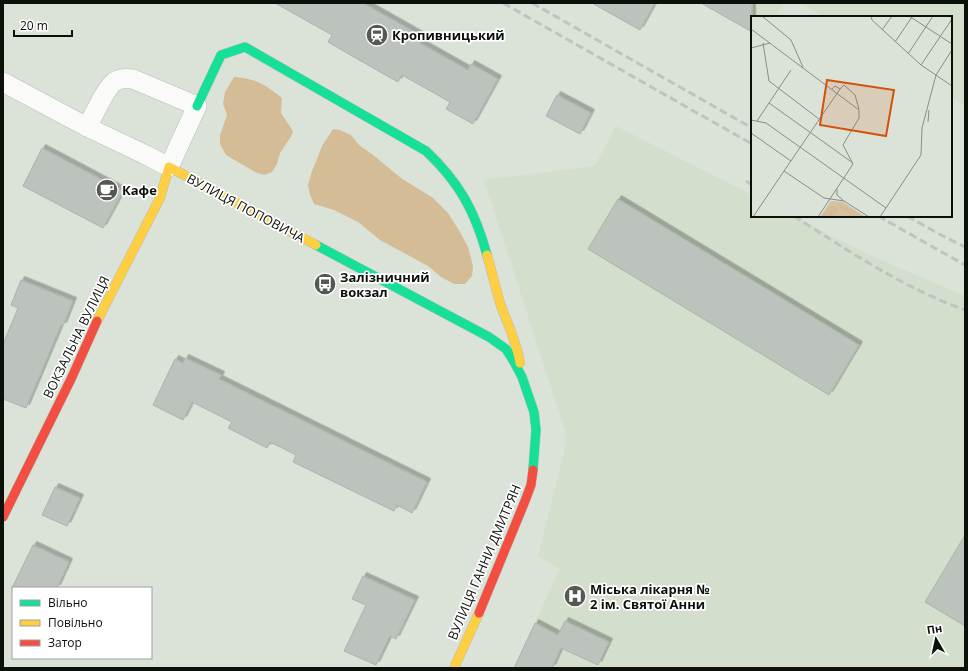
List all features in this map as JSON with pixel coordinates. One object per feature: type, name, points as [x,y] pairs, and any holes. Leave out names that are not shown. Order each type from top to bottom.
[{"type":"street","points":[[169,167],[221,55],[245,47],[426,151],[450,174],[461,190],[476,220],[504,314],[516,346],[522,377]]},
{"type":"street","points":[[87,126],[108,88],[115,81],[123,78],[133,79],[197,106]]},
{"type":"street","name":"ВУЛИЦЯ ПОПОВИЧА","points":[[3,82],[169,167],[489,337]]},
{"type":"street","name":"ВОКЗАЛЬНА ВУЛИЦЯ","points":[[3,517],[72,377],[100,315],[160,198],[169,167]]},
{"type":"street","name":"ВУЛИЦЯ ГАННИ ДМИТРЯН","points":[[454,668],[486,596],[525,501],[531,485],[534,466],[536,430],[534,412],[522,377],[506,349],[489,337]]},
{"type":"shaded area","points":[[701,3],[784,3],[777,16],[751,16],[751,31]]},
{"type":"shaded area","points":[[801,3],[965,3],[965,106],[952,98],[952,16],[821,16]]},
{"type":"shaded area","points":[[234,77],[260,83],[271,89],[282,98],[281,113],[293,131],[280,153],[277,164],[272,172],[264,175],[255,172],[226,155],[220,144],[220,135],[227,115],[223,104],[225,92]]},
{"type":"shaded area","points":[[616,126],[751,194],[751,217],[795,217],[874,257],[965,296],[965,668],[514,668],[560,569],[538,556],[564,452],[565,431],[484,180],[595,166]]},
{"type":"shaded area","points":[[333,129],[340,130],[351,135],[359,145],[401,178],[433,198],[448,213],[468,247],[473,266],[472,276],[465,284],[454,284],[441,277],[428,266],[380,240],[358,222],[334,210],[314,204],[308,185],[322,146]]},
{"type":"building","name":"Кропивницький","points":[[275,3],[363,3],[423,37],[420,43],[468,70],[471,64],[498,79],[473,124],[446,109],[450,102],[402,75],[398,82],[359,60],[328,42],[332,35]]},
{"type":"building","points":[[592,3],[655,3],[640,30]]},
{"type":"building","points":[[701,3],[752,3],[751,31]]},
{"type":"building","points":[[557,95],[591,113],[580,134],[546,116]]},
{"type":"building","points":[[42,148],[123,191],[103,228],[23,186]]},
{"type":"building","points":[[618,199],[859,345],[829,395],[588,249]]},
{"type":"building","points":[[21,280],[73,301],[63,326],[61,325],[26,408],[3,399],[3,344],[18,308],[11,305]]},
{"type":"building","points":[[185,358],[221,375],[219,379],[427,482],[412,513],[397,505],[394,511],[293,462],[296,455],[270,442],[267,448],[228,428],[232,422],[192,402],[183,420],[153,405],[175,359],[183,363]]},
{"type":"building","points":[[55,487],[80,498],[67,526],[42,515]]},
{"type":"building","points":[[965,535],[965,626],[925,602]]},
{"type":"building","points":[[33,545],[69,562],[57,587],[12,587]]},
{"type":"building","points":[[363,576],[415,600],[396,639],[390,636],[376,665],[344,651],[366,605],[352,599]]},
{"type":"building","points":[[565,621],[609,642],[598,665],[561,648],[552,668],[514,668],[535,623],[558,635]]},
{"type":"railway","points":[[503,3],[751,143]]},
{"type":"railway","points":[[532,3],[751,127]]},
{"type":"railway","points":[[746,181],[751,184]]},
{"type":"railway","points":[[796,217],[898,280],[965,310]]},
{"type":"railway","points":[[880,217],[965,265]]},
{"type":"railway","points":[[909,217],[965,247]]},
{"type":"traffic: fast","points":[[197,106],[221,55],[245,47],[426,151],[448,174],[457,186],[471,211],[487,255]]},
{"type":"traffic: fast","points":[[316,245],[489,337],[506,349],[522,377],[534,412],[536,430],[533,470]]},
{"type":"traffic: slow","points":[[97,321],[160,198],[169,167],[316,245]]},
{"type":"traffic: slow","points":[[487,255],[501,306],[515,341],[520,363]]},
{"type":"traffic: slow","points":[[454,668],[479,613]]},
{"type":"traffic: jam","points":[[3,517],[72,377],[97,321]]},
{"type":"traffic: jam","points":[[479,613],[525,501],[531,485],[533,470]]},
{"type":"place","name":"Кропивницький","points":[[377,35]]},
{"type":"place","name":"Кафе","points":[[107,190]]},
{"type":"place","name":"Залізничний вокзал","points":[[325,284]]},
{"type":"place","name":"Міська лікарня № 2 ім. Святої Анни","points":[[575,596]]}]
